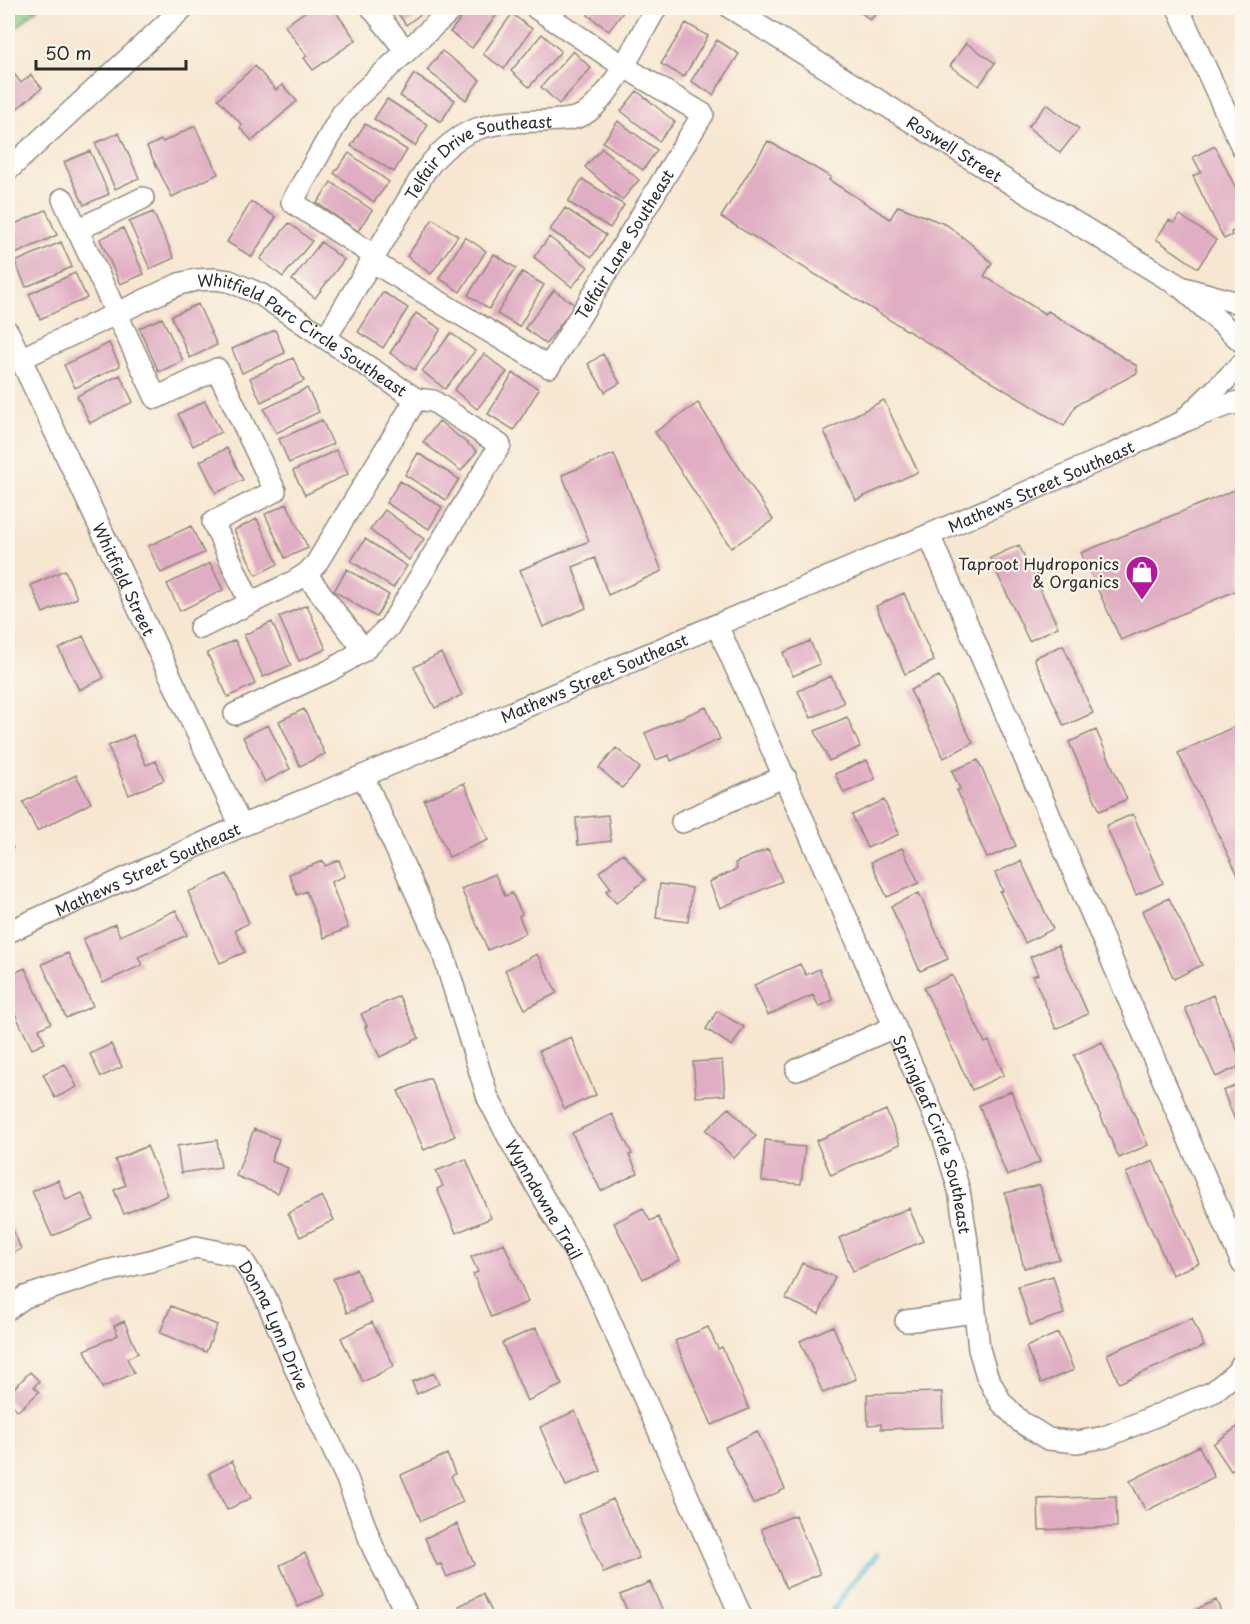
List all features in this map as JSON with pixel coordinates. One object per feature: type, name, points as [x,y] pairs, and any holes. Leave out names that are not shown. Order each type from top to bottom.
[{"type":"street","points":[[8,170],[183,8]]},
{"type":"street","points":[[372,8],[406,51]]},
{"type":"street","name":"Telfair Lane Southeast","points":[[453,8],[355,99],[342,114],[292,202],[373,259],[549,367],[703,114],[623,66],[536,8]]},
{"type":"street","name":"Telfair Drive Southeast","points":[[326,338],[425,171],[449,144],[462,135],[494,123],[564,120],[588,112],[610,86],[656,8]]},
{"type":"street","name":"Roswell Street","points":[[731,8],[1180,287],[1242,342]]},
{"type":"street","points":[[1178,8],[1242,147]]},
{"type":"street","points":[[77,230],[143,198]]},
{"type":"street","points":[[63,199],[156,398],[217,369],[275,491],[213,522],[250,603]]},
{"type":"street","name":"Whitfield Parc Circle Southeast","points":[[15,357],[179,284],[214,279],[229,281],[260,294],[416,399],[316,564],[306,574],[200,628]]},
{"type":"street","name":"Roswell Street","points":[[1180,287],[1242,304]]},
{"type":"street","name":"Whitfield Street","points":[[8,332],[15,357],[241,826]]},
{"type":"street","name":"Mathews Street Southeast","points":[[1180,424],[1242,364]]},
{"type":"street","points":[[236,714],[328,671],[364,650],[390,626],[500,445],[433,401],[416,399]]},
{"type":"street","name":"Mathews Street Southeast","points":[[8,932],[241,826],[929,535],[1180,424],[1226,405],[1242,401]]},
{"type":"street","points":[[929,535],[1242,1263]]},
{"type":"street","points":[[306,574],[364,650]]},
{"type":"street","name":"Springleaf Circle Southeast","points":[[717,625],[942,1136],[959,1190],[969,1254],[979,1349],[987,1376],[1001,1402],[1021,1422],[1048,1439],[1077,1442],[1105,1437],[1213,1392],[1236,1373],[1242,1364]]},
{"type":"street","name":"Wynndowne Trail","points":[[363,776],[442,950],[489,1098],[510,1140],[594,1285],[741,1617]]},
{"type":"street","points":[[682,822],[785,776]]},
{"type":"street","points":[[797,1070],[894,1027]]},
{"type":"street","name":"Donna Lynn Drive","points":[[8,1309],[25,1298],[98,1273],[196,1247],[240,1256],[265,1296],[300,1379],[347,1479],[374,1550],[408,1617]]},
{"type":"street","points":[[906,1321],[975,1312]]},
{"type":"green space","points":[[8,8],[38,8],[8,36]]},
{"type":"building","points":[[310,8],[333,8],[356,40],[313,70],[304,58],[307,56],[285,26]]},
{"type":"building","points":[[394,8],[429,8],[406,25]]},
{"type":"building","points":[[469,8],[501,9],[472,48],[450,32]]},
{"type":"building","points":[[593,8],[626,8],[609,31],[588,15]]},
{"type":"building","points":[[856,8],[882,8],[870,20]]},
{"type":"building","points":[[512,14],[532,29],[504,69],[483,54]]},
{"type":"building","points":[[686,23],[708,36],[684,77],[661,64]]},
{"type":"building","points":[[542,34],[561,51],[529,87],[511,71]]},
{"type":"building","points":[[717,40],[739,54],[713,95],[691,81]]},
{"type":"building","points":[[966,43],[995,63],[979,86],[950,66]]},
{"type":"building","points":[[442,51],[480,80],[466,100],[427,70]]},
{"type":"building","points":[[573,51],[591,68],[559,104],[541,87]]},
{"type":"building","points":[[8,66],[21,83],[31,75],[42,88],[8,116]]},
{"type":"building","points":[[255,66],[276,90],[282,85],[297,101],[252,141],[240,128],[242,125],[218,99]]},
{"type":"building","points":[[414,74],[455,100],[441,122],[400,96]]},
{"type":"building","points":[[637,91],[675,122],[659,141],[621,111]]},
{"type":"building","points":[[387,99],[428,125],[415,146],[374,119]]},
{"type":"building","points":[[1047,104],[1079,129],[1060,153],[1028,127]]},
{"type":"building","points":[[618,121],[657,150],[643,170],[603,142]]},
{"type":"building","points":[[365,124],[407,150],[394,172],[351,146]]},
{"type":"building","points":[[195,126],[218,174],[172,197],[147,147],[161,140],[163,142]]},
{"type":"building","points":[[119,133],[139,178],[115,189],[95,143]]},
{"type":"building","points":[[768,141],[831,177],[829,180],[890,219],[898,206],[947,225],[992,263],[984,276],[1045,314],[1048,311],[1137,366],[1137,373],[1076,405],[1064,426],[721,217]]},
{"type":"building","points":[[1215,146],[1242,201],[1242,226],[1224,239],[1193,176],[1201,172],[1193,157]]},
{"type":"building","points":[[602,148],[639,180],[622,200],[585,167]]},
{"type":"building","points":[[90,151],[109,194],[84,205],[64,162]]},
{"type":"building","points":[[349,153],[389,182],[374,202],[334,173]]},
{"type":"building","points":[[582,179],[624,205],[610,228],[568,202]]},
{"type":"building","points":[[331,182],[372,210],[358,231],[317,203]]},
{"type":"building","points":[[251,202],[276,217],[252,257],[227,242]]},
{"type":"building","points":[[565,208],[606,235],[592,257],[550,230]]},
{"type":"building","points":[[46,210],[57,235],[11,256],[8,248],[8,227]]},
{"type":"building","points":[[153,212],[174,258],[150,269],[129,222]]},
{"type":"building","points":[[1180,215],[1216,240],[1198,268],[1156,239],[1169,220],[1174,223]]},
{"type":"building","points":[[433,219],[458,236],[431,274],[407,256]]},
{"type":"building","points":[[289,223],[312,241],[283,277],[260,259]]},
{"type":"building","points":[[123,228],[144,274],[120,284],[100,239]]},
{"type":"building","points":[[465,237],[486,251],[460,292],[439,278]]},
{"type":"building","points":[[549,237],[588,267],[572,287],[534,257]]},
{"type":"building","points":[[61,242],[72,267],[26,287],[15,262]]},
{"type":"building","points":[[321,242],[344,260],[315,298],[292,280]]},
{"type":"building","points":[[494,254],[516,268],[489,309],[468,295]]},
{"type":"building","points":[[522,272],[544,285],[519,327],[497,314]]},
{"type":"building","points":[[75,273],[87,298],[40,319],[29,294]]},
{"type":"building","points":[[554,290],[575,305],[546,344],[525,328]]},
{"type":"building","points":[[383,292],[408,308],[383,348],[358,332]]},
{"type":"building","points":[[198,304],[217,345],[190,358],[171,316]]},
{"type":"building","points":[[416,313],[441,329],[415,370],[390,353]]},
{"type":"building","points":[[162,318],[183,361],[159,372],[139,328]]},
{"type":"building","points":[[275,330],[285,353],[242,373],[232,349]]},
{"type":"building","points":[[451,333],[475,351],[445,389],[422,371]]},
{"type":"building","points":[[109,343],[120,366],[75,388],[64,365]]},
{"type":"building","points":[[484,354],[507,372],[477,409],[454,390]]},
{"type":"building","points":[[603,354],[620,383],[605,392],[588,364]]},
{"type":"building","points":[[293,358],[304,381],[261,402],[250,378]]},
{"type":"building","points":[[513,373],[539,389],[514,430],[488,414]]},
{"type":"building","points":[[120,375],[133,402],[90,423],[77,396]]},
{"type":"building","points":[[307,388],[319,412],[276,433],[264,409]]},
{"type":"building","points":[[884,400],[918,472],[856,500],[824,431]]},
{"type":"building","points":[[205,401],[221,432],[193,446],[178,414]]},
{"type":"building","points":[[698,403],[773,520],[731,548],[655,432]]},
{"type":"building","points":[[322,420],[333,444],[289,463],[279,439]]},
{"type":"building","points":[[439,421],[477,451],[461,471],[423,442]]},
{"type":"building","points":[[8,436],[14,452],[8,454]]},
{"type":"building","points":[[227,448],[243,480],[216,493],[200,461]]},
{"type":"building","points":[[336,450],[348,474],[305,495],[293,471]]},
{"type":"building","points":[[418,453],[459,479],[446,500],[405,475]]},
{"type":"building","points":[[614,454],[662,571],[608,595],[595,558],[573,567],[586,608],[543,627],[520,570],[589,541],[562,475]]},
{"type":"building","points":[[400,481],[442,507],[429,529],[386,503]]},
{"type":"building","points":[[1242,487],[1242,588],[1121,640],[1081,553]]},
{"type":"building","points":[[287,504],[308,548],[285,558],[265,514]]},
{"type":"building","points":[[385,510],[424,539],[409,560],[370,530]]},
{"type":"building","points":[[257,519],[278,564],[256,575],[234,530]]},
{"type":"building","points":[[191,526],[204,553],[161,573],[148,546]]},
{"type":"building","points":[[365,539],[407,566],[393,588],[351,561]]},
{"type":"building","points":[[1019,545],[1058,627],[1029,641],[990,558]]},
{"type":"building","points":[[210,563],[223,590],[180,611],[167,584]]},
{"type":"building","points":[[347,569],[389,595],[376,617],[334,591]]},
{"type":"building","points":[[65,570],[77,598],[43,613],[31,585]]},
{"type":"building","points":[[904,593],[934,661],[905,674],[876,606]]},
{"type":"building","points":[[307,605],[326,649],[299,661],[279,617]]},
{"type":"building","points":[[272,622],[291,665],[263,677],[244,635]]},
{"type":"building","points":[[83,636],[104,678],[79,690],[59,649]]},
{"type":"building","points":[[235,640],[255,684],[228,697],[207,653]]},
{"type":"building","points":[[810,641],[820,664],[793,676],[783,653]]},
{"type":"building","points":[[1063,645],[1093,713],[1064,726],[1034,658]]},
{"type":"building","points":[[441,653],[462,695],[435,708],[414,667]]},
{"type":"building","points":[[831,676],[844,703],[811,718],[798,691]]},
{"type":"building","points":[[939,676],[973,743],[944,758],[910,690]]},
{"type":"building","points":[[706,707],[720,739],[671,761],[669,755],[656,760],[645,733]]},
{"type":"building","points":[[304,709],[325,754],[300,766],[279,721]]},
{"type":"building","points":[[847,717],[860,747],[829,761],[815,731]]},
{"type":"building","points":[[1242,723],[1242,873],[1238,875],[1178,753]]},
{"type":"building","points":[[268,725],[290,769],[265,782],[243,737]]},
{"type":"building","points":[[1096,730],[1127,799],[1100,811],[1069,742]]},
{"type":"building","points":[[133,735],[146,765],[156,761],[164,780],[129,795],[108,746]]},
{"type":"building","points":[[616,748],[640,768],[622,788],[599,768]]},
{"type":"building","points":[[867,760],[875,779],[844,793],[835,774]]},
{"type":"building","points":[[978,760],[1016,846],[987,858],[957,790],[960,789],[952,771]]},
{"type":"building","points":[[76,775],[91,803],[37,831],[23,802]]},
{"type":"building","points":[[464,783],[488,840],[449,857],[424,800]]},
{"type":"building","points":[[884,800],[899,834],[867,848],[852,815]]},
{"type":"building","points":[[1133,814],[1163,883],[1136,895],[1106,826]]},
{"type":"building","points":[[608,815],[611,841],[578,845],[576,818]]},
{"type":"building","points":[[8,838],[13,848],[8,851]]},
{"type":"building","points":[[902,848],[919,883],[887,897],[871,862]]},
{"type":"building","points":[[768,849],[782,881],[720,908],[709,882],[737,869],[735,863]]},
{"type":"building","points":[[623,853],[645,880],[616,903],[606,891],[611,888],[599,872]]},
{"type":"building","points":[[339,860],[345,876],[331,882],[348,928],[324,938],[306,891],[297,895],[289,874],[323,861],[325,866]]},
{"type":"building","points":[[1021,861],[1053,929],[1025,943],[1000,892],[1003,891],[995,873]]},
{"type":"building","points":[[227,874],[249,923],[235,930],[245,952],[220,963],[188,892]]},
{"type":"building","points":[[495,874],[505,896],[512,893],[522,914],[519,916],[526,933],[488,950],[461,889]]},
{"type":"building","points":[[660,884],[692,888],[688,922],[656,918]]},
{"type":"building","points":[[919,893],[948,959],[920,971],[891,906]]},
{"type":"building","points":[[1169,898],[1202,965],[1174,979],[1142,911]]},
{"type":"building","points":[[176,910],[187,935],[138,957],[142,965],[103,983],[83,939],[115,924],[120,936]]},
{"type":"building","points":[[1058,945],[1088,1014],[1056,1029],[1033,976],[1038,974],[1030,957]]},
{"type":"building","points":[[68,953],[93,1006],[66,1018],[42,964]]},
{"type":"building","points":[[537,954],[557,993],[525,1009],[505,970]]},
{"type":"building","points":[[800,964],[806,975],[819,969],[833,1000],[819,1007],[813,995],[768,1015],[754,985]]},
{"type":"building","points":[[25,968],[51,1023],[39,1029],[45,1043],[32,1049],[8,999],[8,976]]},
{"type":"building","points":[[952,975],[985,1043],[989,1041],[1004,1075],[972,1090],[924,988]]},
{"type":"building","points":[[1213,995],[1242,1062],[1242,1065],[1216,1077],[1185,1008]]},
{"type":"building","points":[[399,996],[419,1038],[380,1057],[361,1014]]},
{"type":"building","points":[[717,1011],[744,1027],[732,1046],[706,1029]]},
{"type":"building","points":[[571,1037],[596,1095],[564,1109],[539,1051]]},
{"type":"building","points":[[1102,1042],[1148,1145],[1119,1158],[1074,1055]]},
{"type":"building","points":[[111,1044],[122,1067],[101,1077],[90,1054]]},
{"type":"building","points":[[722,1060],[725,1095],[696,1097],[693,1062]]},
{"type":"building","points":[[65,1064],[77,1087],[55,1098],[43,1074]]},
{"type":"building","points":[[430,1078],[455,1136],[424,1150],[398,1091]]},
{"type":"building","points":[[1242,1083],[1242,1137],[1223,1091]]},
{"type":"building","points":[[1011,1091],[1040,1162],[1007,1176],[979,1105]]},
{"type":"building","points":[[729,1108],[756,1136],[734,1158],[706,1130]]},
{"type":"building","points":[[886,1110],[900,1144],[831,1175],[816,1141]]},
{"type":"building","points":[[612,1114],[632,1154],[629,1155],[638,1173],[601,1191],[572,1133]]},
{"type":"building","points":[[254,1129],[279,1139],[271,1161],[288,1168],[278,1193],[236,1176]]},
{"type":"building","points":[[217,1140],[221,1167],[181,1173],[177,1146]]},
{"type":"building","points":[[765,1140],[805,1147],[801,1184],[762,1181]]},
{"type":"building","points":[[147,1146],[168,1195],[124,1214],[114,1190],[126,1185],[115,1160]]},
{"type":"building","points":[[466,1159],[491,1218],[456,1233],[437,1189],[443,1186],[436,1171]]},
{"type":"building","points":[[1153,1161],[1199,1263],[1172,1275],[1126,1173]]},
{"type":"building","points":[[58,1180],[66,1200],[82,1193],[93,1219],[52,1236],[32,1191]]},
{"type":"building","points":[[1040,1185],[1059,1259],[1024,1268],[1005,1193]]},
{"type":"building","points":[[322,1196],[334,1220],[300,1237],[288,1213]]},
{"type":"building","points":[[643,1208],[650,1221],[658,1217],[680,1260],[643,1279],[614,1223]]},
{"type":"building","points":[[909,1208],[923,1241],[853,1271],[839,1238]]},
{"type":"building","points":[[8,1218],[21,1249],[8,1256]]},
{"type":"building","points":[[504,1243],[528,1302],[491,1317],[473,1274],[478,1272],[471,1257]]},
{"type":"building","points":[[802,1263],[835,1277],[819,1314],[786,1299]]},
{"type":"building","points":[[356,1269],[371,1302],[347,1313],[333,1279]]},
{"type":"building","points":[[1053,1276],[1064,1314],[1030,1325],[1018,1286]]},
{"type":"building","points":[[171,1306],[217,1325],[206,1352],[160,1333]]},
{"type":"building","points":[[1192,1318],[1204,1346],[1119,1383],[1107,1354]]},
{"type":"building","points":[[124,1321],[138,1353],[127,1358],[134,1373],[102,1388],[85,1350],[118,1335],[114,1326]]},
{"type":"building","points":[[372,1322],[394,1366],[363,1382],[341,1338]]},
{"type":"building","points":[[833,1326],[856,1379],[823,1393],[800,1341]]},
{"type":"building","points":[[708,1327],[718,1349],[722,1347],[749,1409],[712,1425],[675,1341]]},
{"type":"building","points":[[536,1328],[562,1385],[527,1401],[502,1343]]},
{"type":"building","points":[[1058,1333],[1074,1370],[1041,1383],[1026,1347]]},
{"type":"building","points":[[30,1372],[39,1381],[34,1387],[39,1392],[18,1411],[8,1400],[8,1384],[13,1389]]},
{"type":"building","points":[[434,1373],[439,1384],[417,1394],[412,1382]]},
{"type":"building","points":[[942,1392],[943,1427],[881,1429],[881,1424],[868,1425],[867,1394]]},
{"type":"building","points":[[575,1411],[601,1471],[566,1486],[540,1427]]},
{"type":"building","points":[[1242,1424],[1242,1464],[1231,1471],[1213,1444]]},
{"type":"building","points":[[757,1431],[785,1489],[753,1504],[725,1447]]},
{"type":"building","points":[[1199,1446],[1214,1477],[1146,1511],[1130,1481]]},
{"type":"building","points":[[447,1454],[455,1474],[451,1476],[463,1502],[421,1521],[401,1475]]},
{"type":"building","points":[[232,1461],[251,1498],[227,1510],[209,1473]]},
{"type":"building","points":[[1116,1496],[1117,1527],[1039,1530],[1038,1499]]},
{"type":"building","points":[[613,1499],[639,1558],[604,1573],[578,1515]]},
{"type":"building","points":[[795,1515],[820,1574],[786,1588],[761,1529]]},
{"type":"building","points":[[457,1524],[474,1564],[447,1577],[441,1564],[437,1565],[425,1538]]},
{"type":"building","points":[[305,1553],[324,1595],[298,1607],[280,1565]]},
{"type":"building","points":[[650,1582],[665,1616],[625,1616],[623,1612],[627,1610],[620,1595]]},
{"type":"building","points":[[483,1594],[494,1616],[464,1616],[459,1606]]},
{"type":"building","points":[[1216,1600],[1223,1616],[1196,1616],[1193,1611]]},
{"type":"building","points":[[332,1610],[335,1616],[317,1616]]},
{"type":"waterway","points":[[829,1616],[851,1584],[877,1554]]},
{"type":"place","name":"Taproot Hydroponics & Organics","points":[[1142,601]]}]
